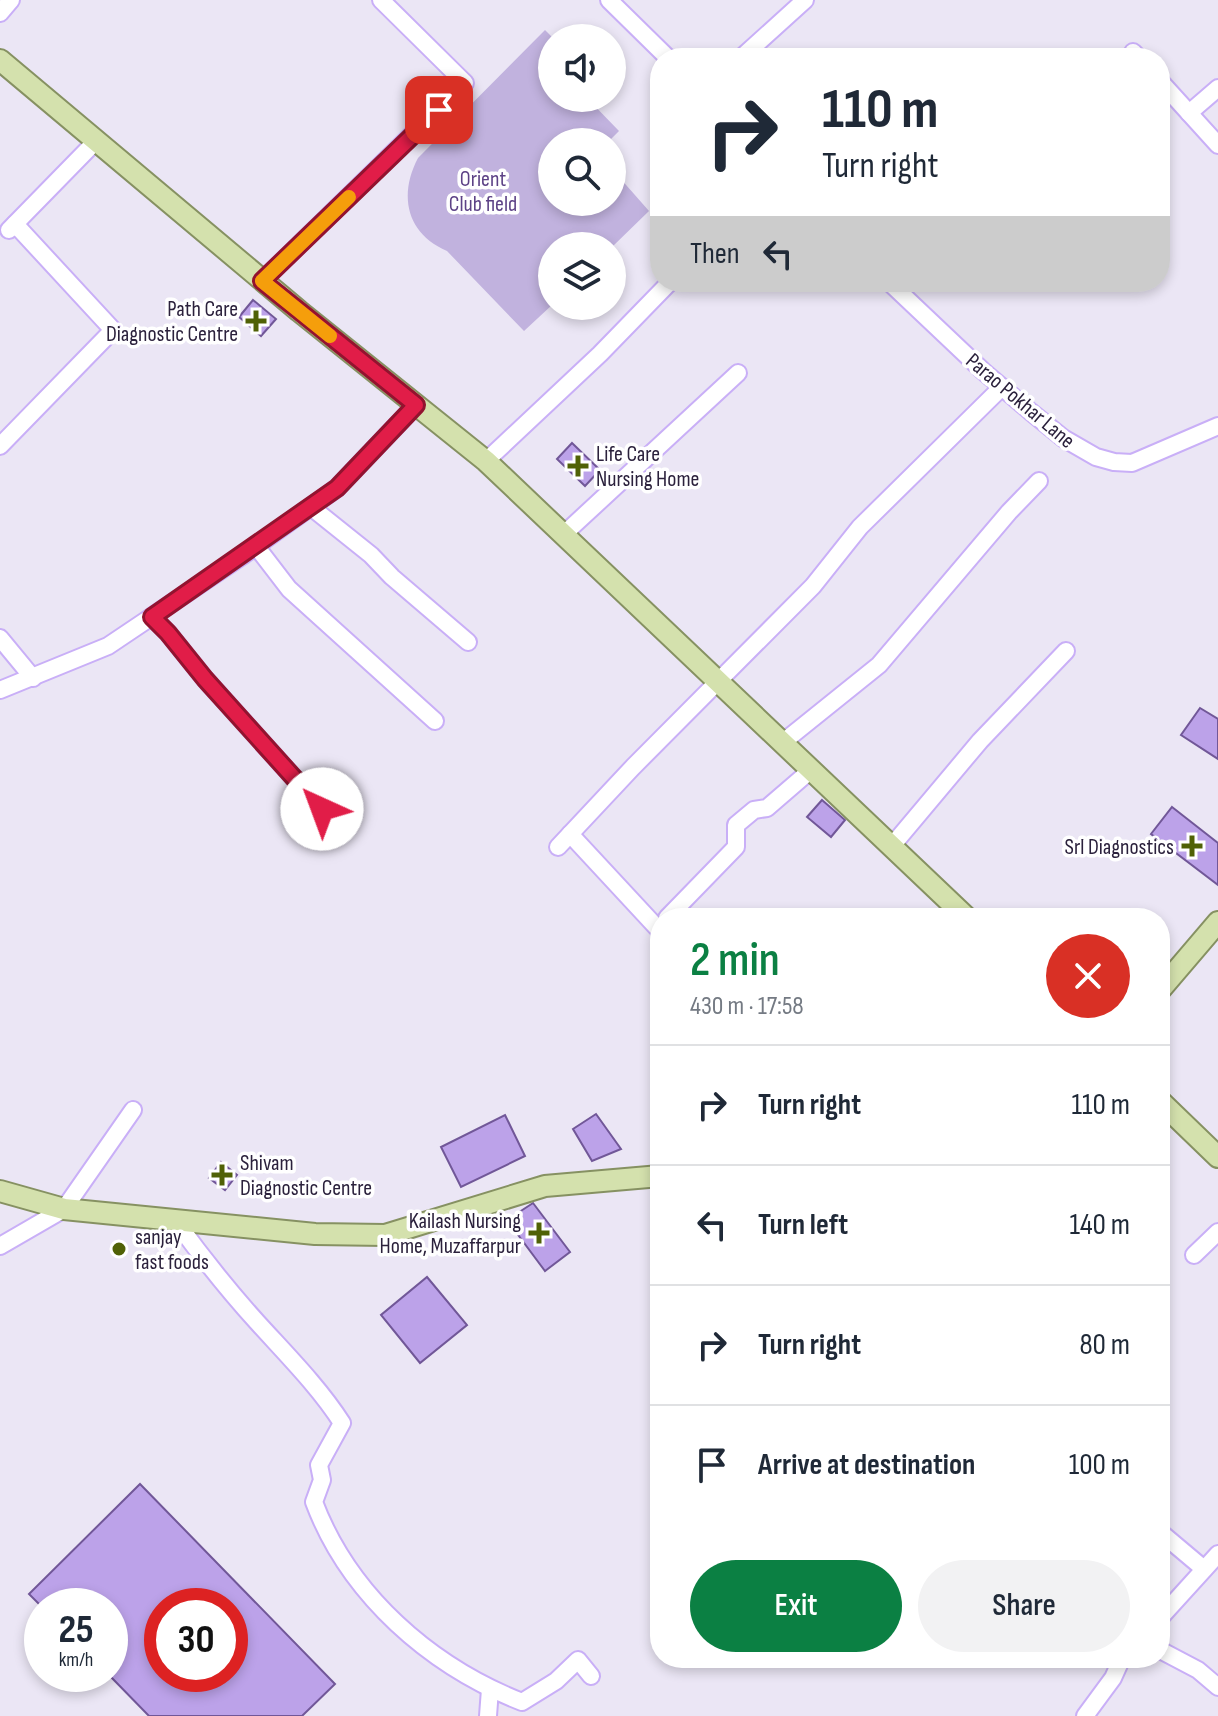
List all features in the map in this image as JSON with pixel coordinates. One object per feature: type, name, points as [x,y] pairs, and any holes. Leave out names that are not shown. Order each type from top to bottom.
[{"type":"main road","points":[[0,60],[262,281],[486,461],[956,908]]},
{"type":"main road","points":[[1170,978],[1218,922]]},
{"type":"main road","points":[[1170,1111],[1218,1157]]},
{"type":"main road","points":[[0,1191],[64,1209],[315,1234],[385,1235],[545,1186],[650,1177]]},
{"type":"street","points":[[0,13],[11,0]]},
{"type":"street","points":[[262,281],[465,83],[381,0]]},
{"type":"street","points":[[609,0],[658,48]]},
{"type":"street","points":[[752,48],[805,0]]},
{"type":"street","points":[[1189,113],[1218,88]]},
{"type":"street","points":[[1170,92],[1218,145]]},
{"type":"street","points":[[0,446],[113,330],[12,227],[96,141]]},
{"type":"street","points":[[486,461],[600,354],[660,292]]},
{"type":"street","name":"Parao Pokhar Lane","points":[[900,292],[1002,387],[1082,450],[1114,462],[1132,463],[1218,426]]},
{"type":"street","points":[[563,535],[738,373]]},
{"type":"street","points":[[558,847],[813,586],[860,527],[1002,387]]},
{"type":"street","points":[[0,690],[108,646],[256,546],[337,488],[416,405]]},
{"type":"street","points":[[782,743],[879,665],[1039,481]]},
{"type":"street","points":[[311,507],[371,555],[468,642]]},
{"type":"street","points":[[256,546],[289,589],[435,721]]},
{"type":"street","points":[[152,617],[322,809]]},
{"type":"street","points":[[0,638],[33,678]]},
{"type":"street","points":[[891,847],[980,741],[1066,651]]},
{"type":"street","points":[[678,908],[736,847],[736,825],[754,810],[767,808],[811,770]]},
{"type":"street","points":[[570,834],[650,915]]},
{"type":"street","points":[[0,1246],[64,1209],[133,1110]]},
{"type":"street","points":[[175,1220],[201,1257],[282,1348],[342,1423],[319,1465],[322,1480],[314,1502],[332,1543],[385,1612],[413,1639],[490,1689],[522,1702],[556,1681],[578,1660],[591,1676]]},
{"type":"street","points":[[1194,1255],[1218,1232]]},
{"type":"street","points":[[1170,1540],[1204,1569]]},
{"type":"street","points":[[1170,1607],[1218,1554]]},
{"type":"street","points":[[1170,1655],[1198,1670],[1218,1687]]},
{"type":"street","points":[[1085,1716],[1118,1668]]},
{"type":"street","points":[[488,1716],[490,1689]]},
{"type":"green space","name":"Orient Club field","points":[[538,37],[538,112],[601,112],[616,128],[538,128],[538,216],[626,216],[626,185],[649,211],[626,233],[538,232],[538,318],[524,331],[447,251],[433,244],[415,224],[410,212],[408,186],[418,158]]},
{"type":"building","points":[[253,300],[276,319],[261,336],[239,317]]},
{"type":"building","points":[[572,443],[600,470],[585,486],[557,459]]},
{"type":"building","points":[[1200,708],[1218,719],[1218,759],[1181,735]]},
{"type":"building","points":[[822,800],[845,820],[831,837],[807,817]]},
{"type":"building","points":[[1172,807],[1218,843],[1218,885],[1151,834]]},
{"type":"building","points":[[596,1114],[621,1149],[592,1161],[573,1129]]},
{"type":"building","points":[[505,1115],[525,1156],[461,1187],[441,1147]]},
{"type":"building","points":[[221,1162],[237,1175],[225,1190],[209,1178]]},
{"type":"building","points":[[533,1203],[570,1252],[545,1271],[507,1220]]},
{"type":"building","points":[[427,1277],[467,1325],[420,1363],[381,1315]]},
{"type":"building","points":[[140,1484],[241,1588],[144,1588],[144,1692],[248,1692],[248,1595],[335,1684],[302,1716],[149,1716],[126,1692],[128,1588],[35,1588]]},
{"type":"slow traffic","points":[[330,336],[262,281],[349,197]]},
{"type":"place","name":"Path Care Diagnostic Centre","points":[[256,321]]},
{"type":"place","name":"Life Care Nursing Home","points":[[578,466]]},
{"type":"place","name":"Srl Diagnostics","points":[[1192,846]]},
{"type":"place","name":"Shivam Diagnostic Centre","points":[[222,1175]]},
{"type":"place","name":"Kailash Nursing Home, Muzaffarpur","points":[[539,1233]]},
{"type":"place","name":"sanjay fast foods","points":[[119,1249]]},
{"type":"route","points":[[322,809],[152,617],[337,488],[416,405],[262,281],[439,110]]}]
